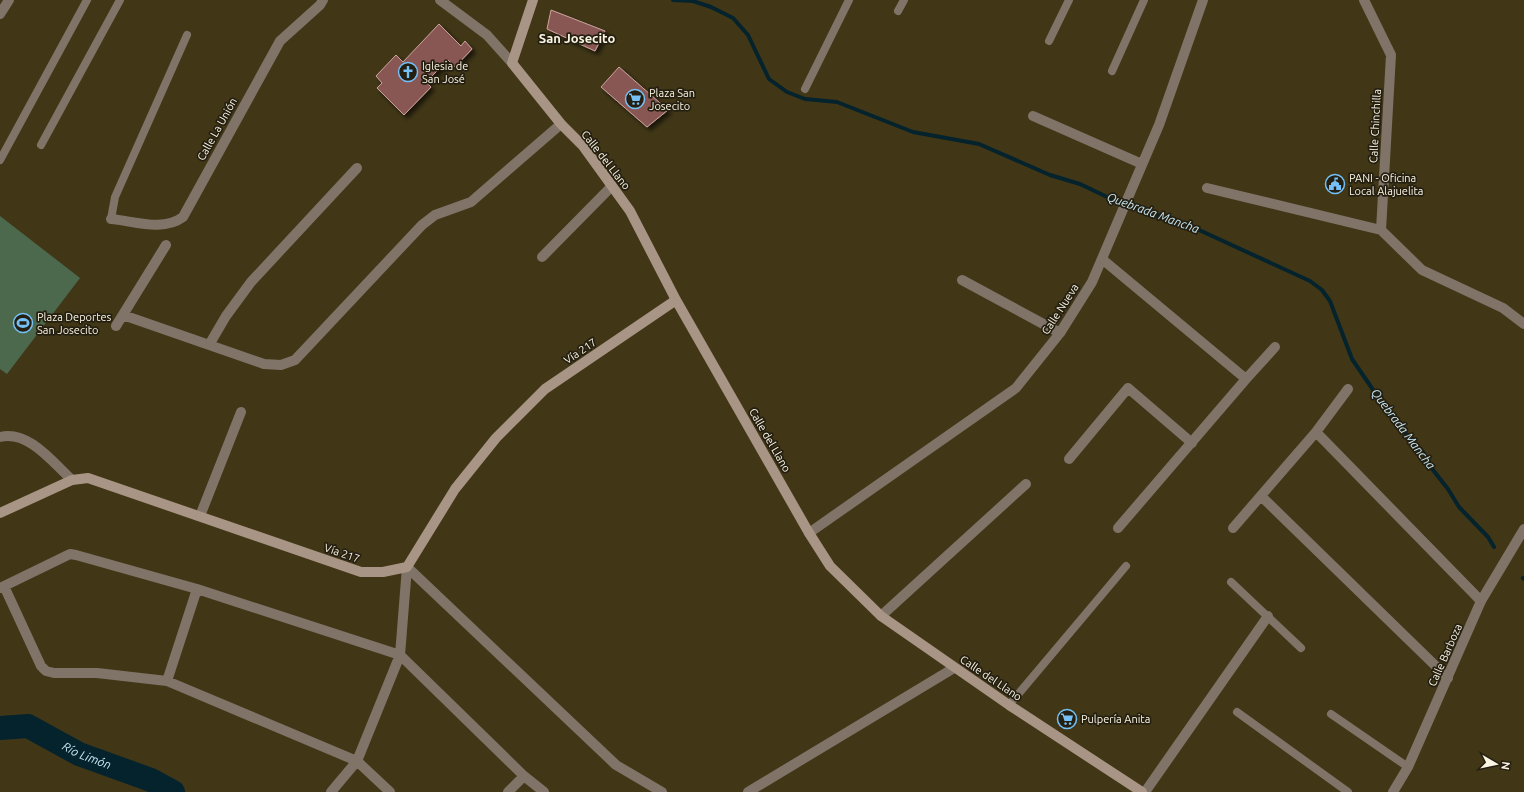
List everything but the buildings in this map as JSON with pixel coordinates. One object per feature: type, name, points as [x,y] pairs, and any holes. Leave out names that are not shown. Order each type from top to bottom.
[{"type":"main road","points":[[512,63],[533,0]]},
{"type":"main road","name":"Calle del Llano","points":[[512,63],[561,124],[583,146],[630,211],[676,300],[809,533],[830,566],[881,616],[1009,706],[1142,792]]},
{"type":"main road","name":"Vía 217","points":[[0,513],[72,480],[88,478],[361,572],[383,572],[408,567],[455,489],[496,438],[545,389],[676,300]]},
{"type":"street","points":[[0,14],[8,0]]},
{"type":"street","name":"Calle La Unión","points":[[111,219],[158,225],[174,223],[183,217],[280,41],[320,5],[323,0]]},
{"type":"street","points":[[440,0],[487,36],[512,63]]},
{"type":"street","name":"Calle Nueva","points":[[809,533],[1016,388],[1060,333],[1092,282],[1159,125],[1203,0]]},
{"type":"street","name":"Calle Chinchilla","points":[[1364,0],[1391,55],[1382,230]]},
{"type":"street","points":[[1033,116],[1142,164]]},
{"type":"street","points":[[123,315],[264,364],[281,364],[295,360],[422,226],[435,215],[471,202],[561,124]]},
{"type":"street","points":[[209,345],[226,316],[251,282],[357,168]]},
{"type":"street","points":[[542,257],[612,186]]},
{"type":"street","points":[[1207,188],[1382,230],[1422,270],[1503,308],[1524,324]]},
{"type":"street","points":[[116,326],[166,245]]},
{"type":"street","points":[[1102,258],[1246,379]]},
{"type":"street","points":[[962,280],[1060,333]]},
{"type":"street","points":[[1118,528],[1275,347]]},
{"type":"street","points":[[1069,459],[1128,388],[1192,443]]},
{"type":"street","points":[[1234,528],[1316,432],[1348,389]]},
{"type":"street","points":[[200,516],[241,412]]},
{"type":"street","points":[[1316,432],[1481,601]]},
{"type":"street","points":[[0,437],[5,436],[30,441],[72,480]]},
{"type":"street","points":[[881,616],[1026,484]]},
{"type":"street","points":[[1262,496],[1448,678]]},
{"type":"street","name":"Calle Barboza","points":[[1393,792],[1408,767],[1481,601],[1524,529]]},
{"type":"street","points":[[390,792],[357,760],[167,681],[97,673],[54,673],[46,670],[41,666],[2,587],[70,554],[197,589],[400,655],[524,776],[544,792]]},
{"type":"street","points":[[332,792],[357,760],[400,655],[408,567]]},
{"type":"street","points":[[408,567],[616,765],[662,792]]},
{"type":"street","points":[[167,681],[197,589]]},
{"type":"street","points":[[1145,792],[1268,616]]},
{"type":"street","points":[[748,792],[954,668]]},
{"type":"street","points":[[508,792],[524,776]]},
{"type":"lane","points":[[0,160],[87,0]]},
{"type":"lane","points":[[41,145],[120,0]]},
{"type":"lane","points":[[805,89],[849,0]]},
{"type":"lane","points":[[898,11],[904,0]]},
{"type":"lane","points":[[1049,41],[1069,0]]},
{"type":"lane","points":[[1112,71],[1144,0]]},
{"type":"lane","points":[[111,219],[115,197],[140,136],[187,35]]},
{"type":"lane","points":[[1009,706],[1126,566]]},
{"type":"lane","points":[[1231,582],[1301,648]]},
{"type":"lane","points":[[1237,712],[1348,792]]},
{"type":"lane","points":[[1331,714],[1408,767]]},
{"type":"green space","name":"Plaza Deportes San Josecito","points":[[0,216],[80,278],[7,374],[0,369]]},
{"type":"waterway","name":"Quebrada Mancha","points":[[673,0],[693,1],[711,7],[733,18],[748,35],[769,79],[787,92],[805,99],[837,102],[913,132],[979,144],[1050,175],[1080,184],[1124,205],[1186,224],[1310,281],[1322,290],[1330,301],[1352,359],[1395,422],[1423,452],[1433,470],[1448,489],[1459,507],[1488,537],[1494,547]]},
{"type":"waterway","name":"Río Limón","points":[[0,728],[28,726],[79,754],[151,780],[173,792]]},
{"type":"place","name":"Iglesia de San José","points":[[408,72]]},
{"type":"place","name":"Plaza San Josecito","points":[[635,99]]},
{"type":"place","name":"PANI - Oficina Local Alajuelita","points":[[1335,184]]},
{"type":"place","name":"Plaza Deportes San Josecito","points":[[23,323]]},
{"type":"place","name":"Pulpería Anita","points":[[1067,719]]},
{"type":"district","name":"San Josecito","points":[[577,38]]}]
